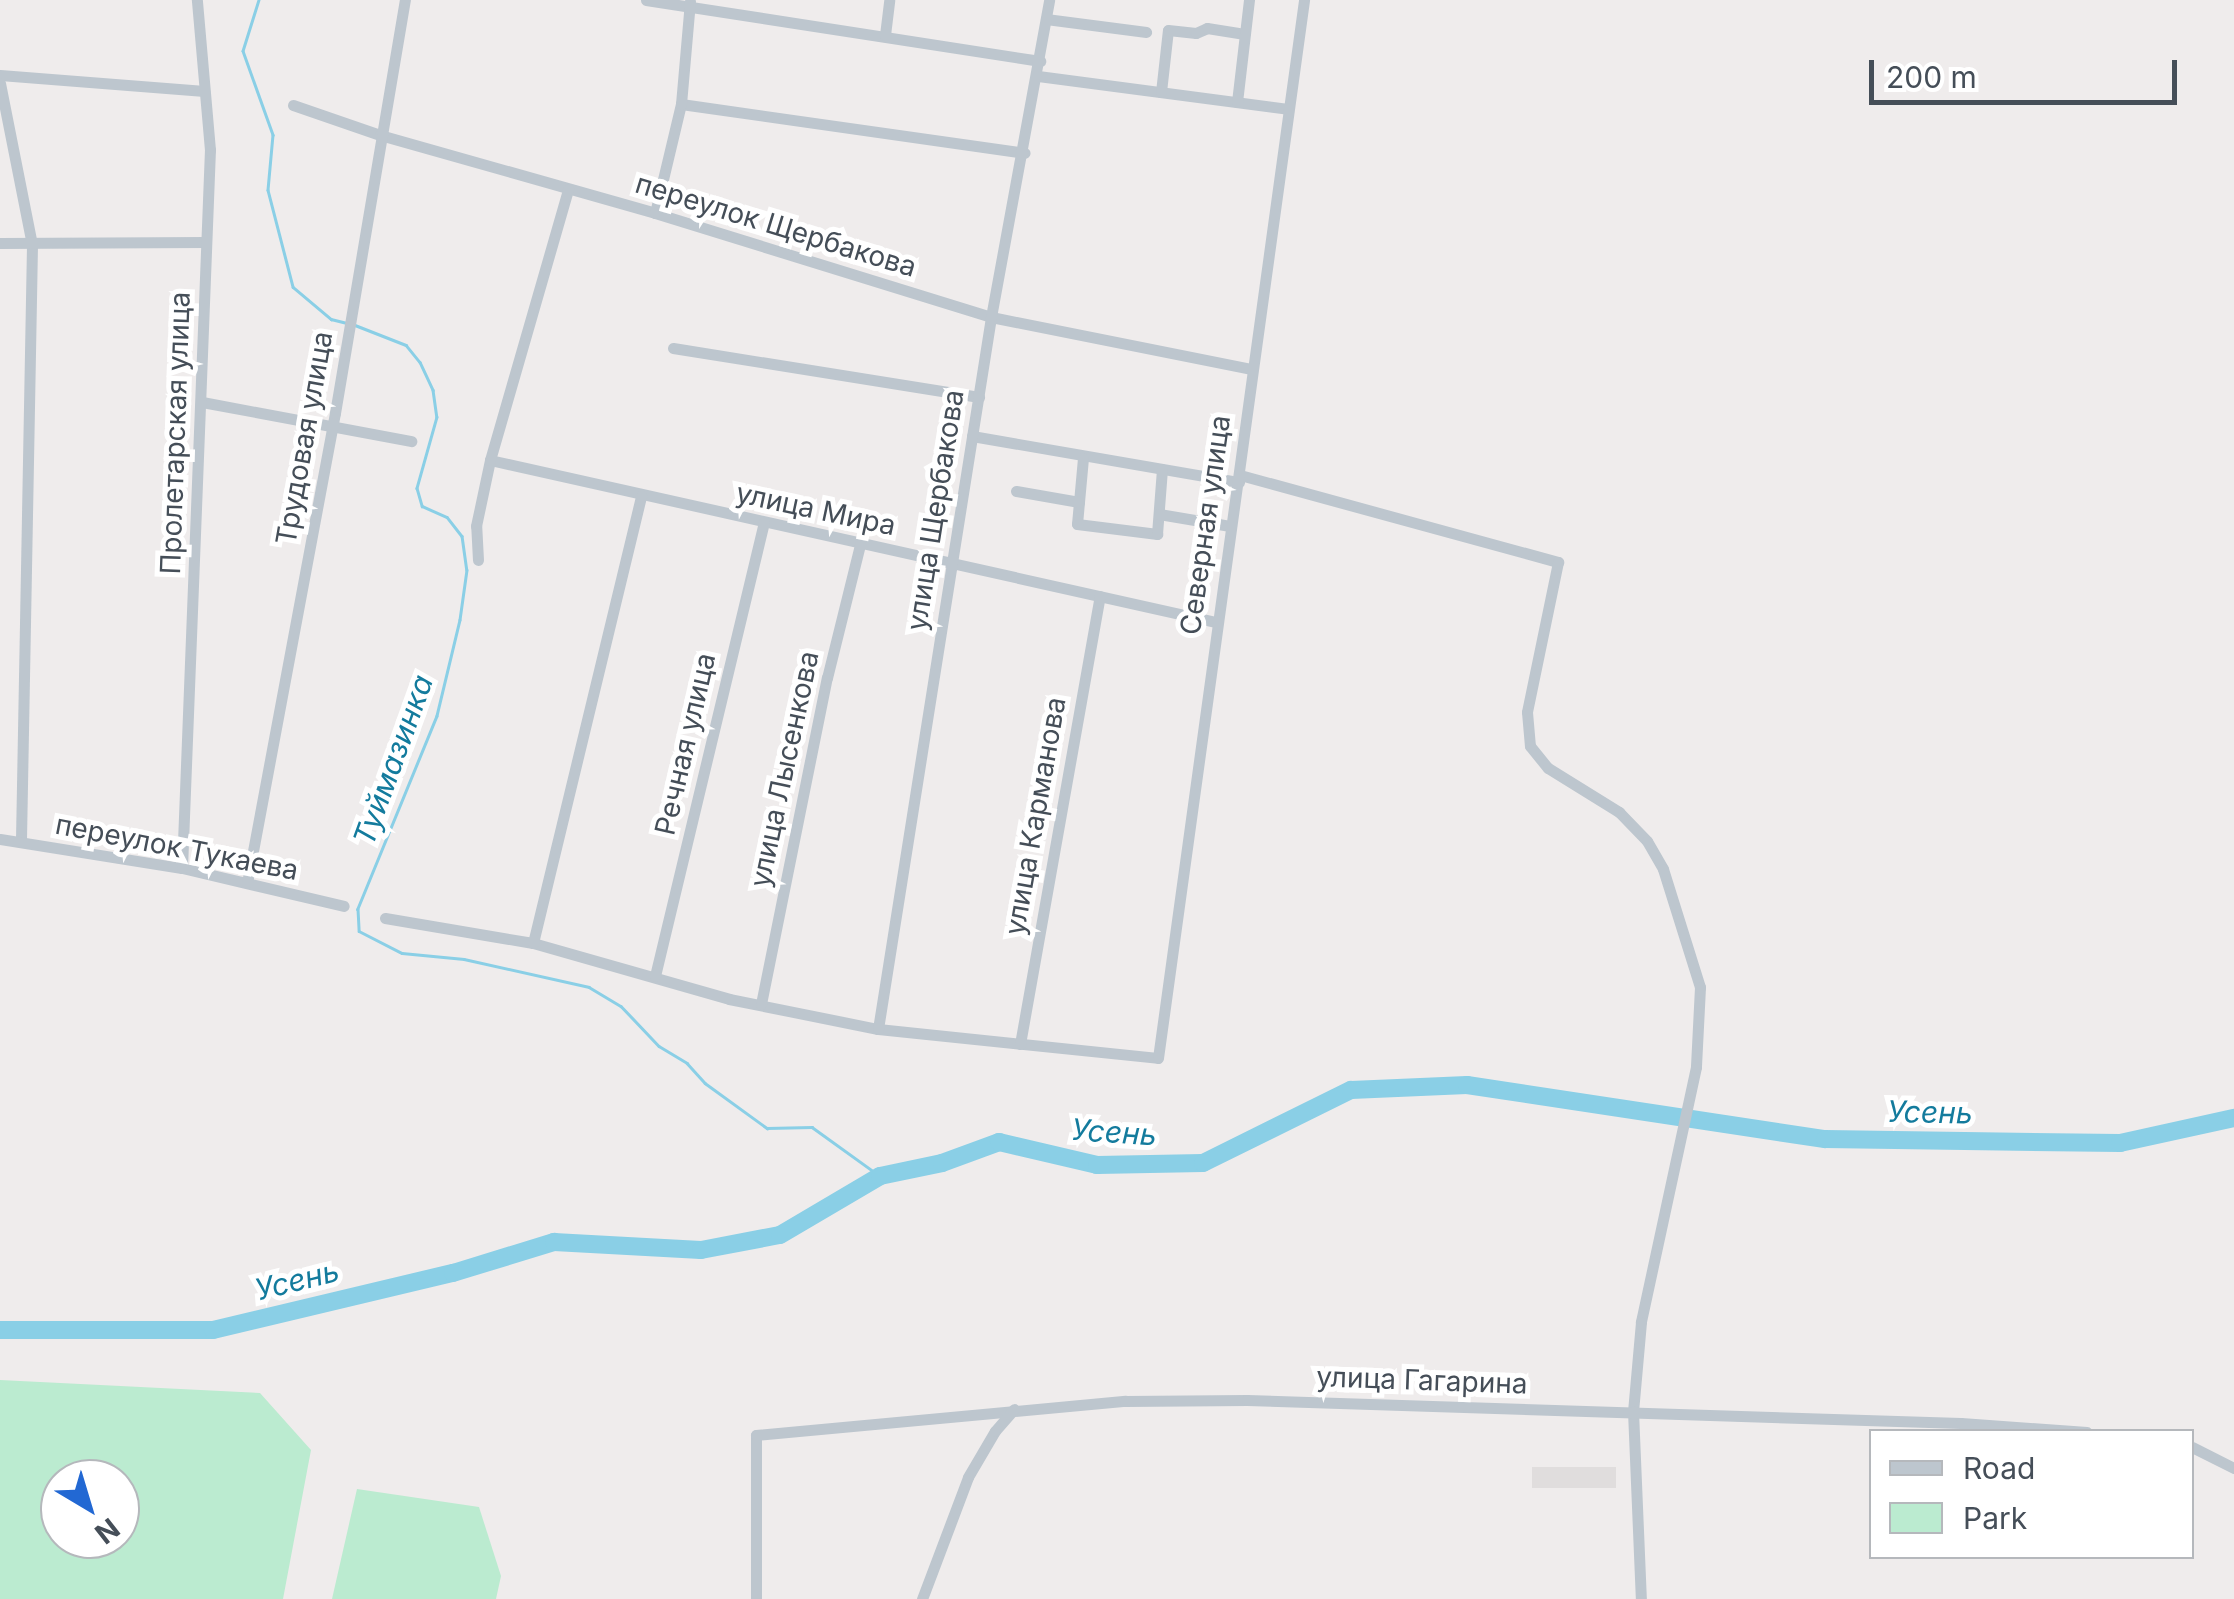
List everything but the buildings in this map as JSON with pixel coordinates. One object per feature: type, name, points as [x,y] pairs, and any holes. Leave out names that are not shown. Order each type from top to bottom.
[{"type":"street","name":"Пролетарская улица","points":[[182,868],[210,150],[197,0]]},
{"type":"street","name":"Трудовая улица","points":[[247,883],[332,426],[405,0]]},
{"type":"street","points":[[646,0],[690,3],[1040,61]]},
{"type":"street","points":[[885,36],[889,0]]},
{"type":"street","name":"улица Щербакова","points":[[878,1029],[972,436],[1050,0]]},
{"type":"street","points":[[1237,102],[1250,0]]},
{"type":"street","name":"Северная улица","points":[[1020,1044],[1158,1058],[1304,0]]},
{"type":"street","points":[[655,213],[681,104],[690,3]]},
{"type":"street","points":[[1046,19],[1146,32]]},
{"type":"street","points":[[1161,92],[1168,30],[1196,33],[1207,28],[1245,34]]},
{"type":"street","points":[[0,75],[204,92]]},
{"type":"street","points":[[1038,76],[1288,109]]},
{"type":"street","points":[[0,83],[32,244],[20,842]]},
{"type":"street","points":[[681,104],[1024,153]]},
{"type":"street","name":"переулок Щербакова","points":[[292,105],[380,136],[655,213],[992,317],[1252,369]]},
{"type":"street","points":[[478,560],[476,526],[490,460],[568,188]]},
{"type":"street","points":[[0,242],[206,242]]},
{"type":"street","points":[[673,348],[979,397]]},
{"type":"street","points":[[202,402],[411,441]]},
{"type":"street","points":[[972,436],[1083,458],[1240,478],[1558,562],[1527,712],[1530,746],[1548,768],[1620,812],[1647,841],[1663,869],[1700,987],[1696,1067],[1641,1322],[1632,1411],[1640,1599]]},
{"type":"street","points":[[1083,458],[1077,524],[1157,534],[1162,469]]},
{"type":"street","name":"улица Мира","points":[[490,460],[1216,622]]},
{"type":"street","points":[[1016,492],[1079,502]]},
{"type":"street","points":[[533,943],[640,496]]},
{"type":"street","points":[[1158,514],[1230,526]]},
{"type":"street","name":"Речная улица","points":[[655,976],[764,522]]},
{"type":"street","name":"улица Лысенкова","points":[[761,1004],[827,678],[860,545]]},
{"type":"street","name":"улица Карманова","points":[[1020,1044],[1100,596]]},
{"type":"street","name":"переулок Тукаева","points":[[0,839],[182,868],[344,906]]},
{"type":"street","points":[[385,918],[533,943],[761,1004],[878,1029],[1020,1044]]},
{"type":"street","name":"улица Гагарина","points":[[756,1599],[756,1435],[1125,1401],[1247,1400],[1632,1411],[2022,1429]]},
{"type":"street","points":[[922,1599],[968,1477],[995,1431],[1014,1410]]},
{"type":"street","points":[[2194,1448],[2234,1468]]},
{"type":"shaded area","points":[[1532,1467],[1616,1467],[1616,1488],[1532,1488]]},
{"type":"green space","points":[[0,1380],[260,1393],[311,1450],[283,1599],[0,1599]]},
{"type":"green space","points":[[357,1489],[479,1507],[501,1576],[496,1599],[332,1599]]},
{"type":"waterway","name":"Туймазинка","points":[[259,0],[243,51],[273,135],[268,190],[293,287],[331,319],[347,323]]},
{"type":"waterway","name":"Туймазинка","points":[[355,325],[406,345],[420,362],[433,390],[437,417],[417,488],[422,506],[447,517],[462,536],[467,570],[460,620],[437,716],[358,909],[359,931],[402,953],[464,959],[589,987],[621,1006],[659,1046],[687,1063],[705,1083],[767,1128],[812,1127],[880,1176]]},
{"type":"waterway","name":"Усень","points":[[0,1330],[213,1330],[453,1273],[554,1242],[701,1250],[780,1235],[880,1176],[942,1163],[999,1142],[1097,1165],[1203,1163],[1351,1090],[1467,1085],[1825,1139],[2120,1143],[2234,1118]]}]
